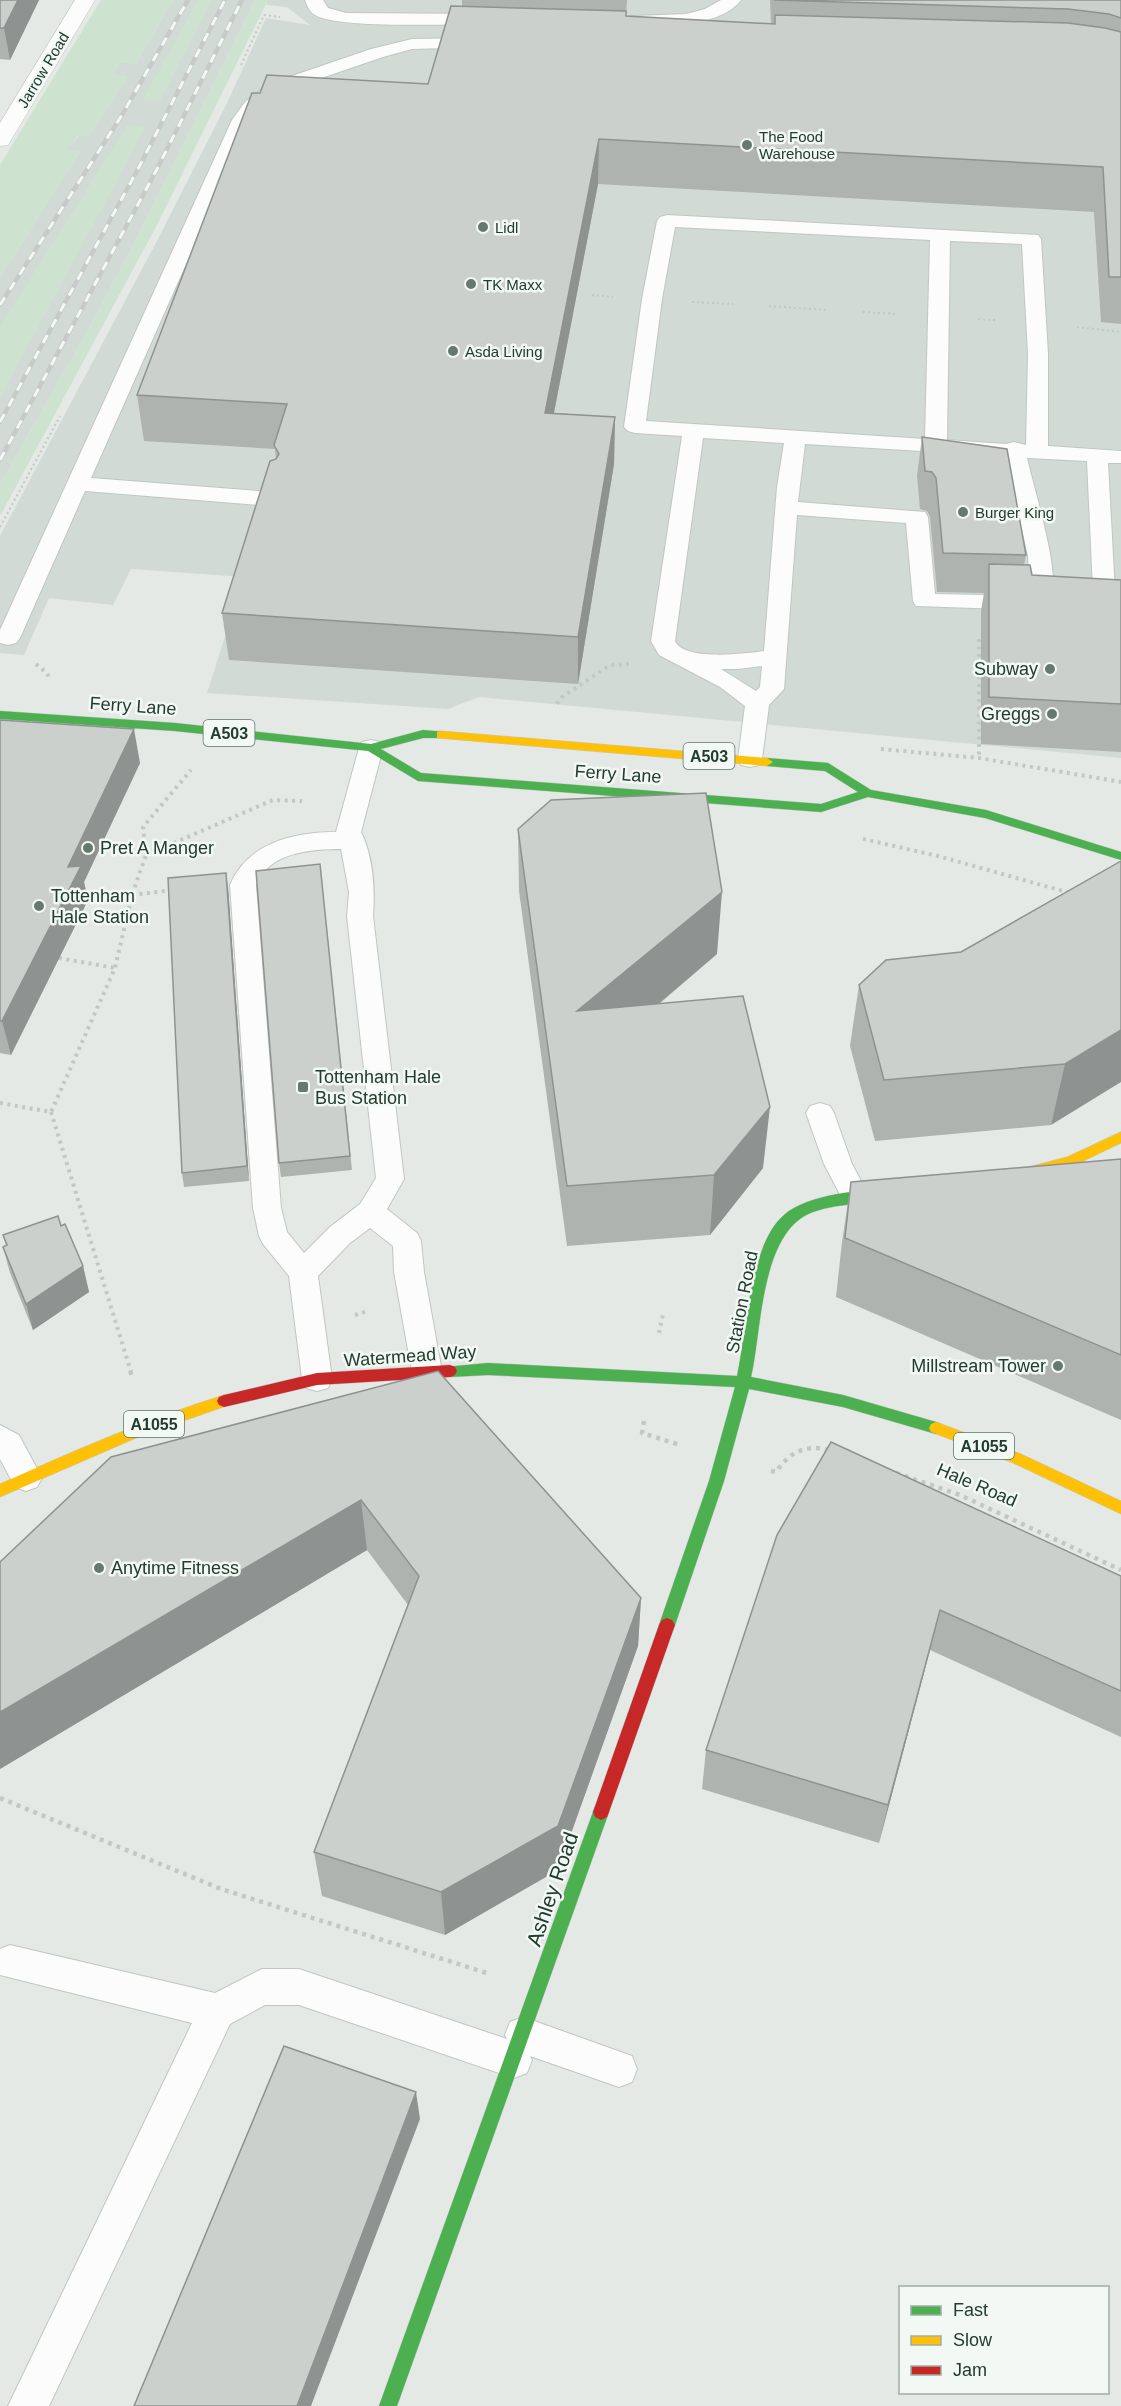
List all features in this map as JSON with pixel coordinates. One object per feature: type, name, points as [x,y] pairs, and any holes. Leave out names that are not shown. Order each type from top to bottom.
[{"type":"main road","name":"Ferry Lane","points":[[0,715],[175,727],[371,748],[423,734],[828,767],[868,793],[986,814],[1121,856]]},
{"type":"main road","name":"Ferry Lane","points":[[371,748],[418,777],[821,808],[868,793]]},
{"type":"main road","points":[[1002,1178],[1070,1161],[1121,1137]]},
{"type":"main road","name":"Station Road","points":[[745,1382],[772,1239],[790,1217],[855,1196],[913,1190]]},
{"type":"main road","name":"Watermead Way","points":[[13,1484],[100,1445],[180,1414],[245,1395],[317,1379],[488,1369],[745,1382],[841,1399]]},
{"type":"main road","name":"Ashley Road","points":[[388,2406],[518,2047],[726,1458],[745,1382]]},
{"type":"main road","name":"Hale Road","points":[[841,1399],[887,1412],[1001,1452],[1121,1508]]},
{"type":"street","name":"Jarrow Road","points":[[0,140],[85,0]]},
{"type":"lane","points":[[314,0],[315,5],[322,12],[333,16],[507,19]]},
{"type":"lane","points":[[436,18],[438,0]]},
{"type":"lane","points":[[615,21],[650,21],[696,16],[723,8],[732,0]]},
{"type":"lane","points":[[8,638],[242,120],[251,106],[267,94],[292,82],[377,53],[412,44],[494,44]]},
{"type":"lane","points":[[1037,450],[1038,354],[1031,239],[667,221],[652,299],[635,427],[1014,448],[1037,450],[1121,457]]},
{"type":"lane","points":[[936,444],[940,234]]},
{"type":"lane","points":[[693,431],[663,641],[668,650],[728,682],[757,703]]},
{"type":"lane","points":[[750,759],[757,703],[772,689],[795,437]]},
{"type":"lane","points":[[787,508],[917,517],[924,601],[1029,603],[1041,590],[1039,556],[1014,448]]},
{"type":"lane","points":[[1097,455],[1105,611]]},
{"type":"lane","points":[[79,484],[271,499]]},
{"type":"lane","points":[[685,661],[726,662],[775,657]]},
{"type":"lane","points":[[303,1273],[340,1234],[370,1212],[390,1179],[360,916],[362,892],[352,840],[348,832],[371,748]]},
{"type":"lane","points":[[673,796],[692,821]]},
{"type":"lane","points":[[317,1379],[303,1273],[273,1236],[267,1208],[243,885],[246,875],[265,859],[289,846],[299,843],[352,840]]},
{"type":"lane","points":[[820,1113],[838,1164],[855,1196]]},
{"type":"lane","points":[[370,1212],[407,1241],[409,1272],[427,1372]]},
{"type":"lane","points":[[0,1438],[8,1444],[13,1484]]},
{"type":"lane","points":[[10,1962],[217,2011]]},
{"type":"lane","points":[[28,2406],[217,2011],[262,1987],[299,1987],[518,2047],[619,2070]]},
{"type":"path","points":[[687,301],[733,304]]},
{"type":"path","points":[[769,306],[827,310]]},
{"type":"path","points":[[863,312],[898,314]]},
{"type":"path","points":[[969,318],[1004,320]]},
{"type":"path","points":[[1067,326],[1121,332]]},
{"type":"path","points":[[556,705],[562,698],[610,665],[685,661]]},
{"type":"path","points":[[875,748],[980,758],[1121,782]]},
{"type":"path","points":[[132,1376],[51,1112],[115,968],[132,895],[147,855],[143,827],[191,770]]},
{"type":"path","points":[[147,855],[273,800],[304,801]]},
{"type":"path","points":[[852,838],[1014,875],[1081,897]]},
{"type":"path","points":[[132,895],[243,885]]},
{"type":"path","points":[[59,958],[115,968]]},
{"type":"path","points":[[0,1103],[51,1112]]},
{"type":"path","points":[[659,1337],[663,1314]]},
{"type":"path","points":[[642,1433],[685,1446]]},
{"type":"path","points":[[764,1468],[776,1472],[785,1458],[797,1450],[814,1445],[836,1453]]},
{"type":"path","name":"Hale Road","points":[[893,1472],[960,1495],[1121,1570]]},
{"type":"path","points":[[0,1798],[221,1889],[538,1990]]},
{"type":"shaded area","points":[[173,0],[255,0],[93,321],[0,484],[0,277],[80,152],[67,150],[127,77],[112,75],[120,62],[136,64]]},
{"type":"shaded area","points":[[268,0],[1121,0],[1121,758],[479,697],[448,709],[207,693],[244,577],[131,569],[113,605],[49,598],[24,655],[0,653],[0,536],[158,239],[227,103],[266,18],[310,25],[287,7],[266,5]]},
{"type":"green space","points":[[101,0],[173,0],[136,64],[120,62],[112,75],[128,77],[90,137],[77,136],[68,150],[80,152],[0,277],[0,165]]},
{"type":"green space","points":[[198,0],[212,0],[160,101],[143,99]]},
{"type":"green space","points":[[255,0],[268,0],[157,225],[0,516],[0,484],[93,321]]},
{"type":"green space","points":[[128,125],[146,127],[0,398],[0,326]]},
{"type":"building","points":[[0,0],[18,0],[4,28],[0,28]]},
{"type":"building","points":[[774,0],[1121,0],[1121,18],[1109,14],[1068,9]]},
{"type":"building","points":[[451,6],[626,11],[626,16],[775,24],[775,15],[1068,23],[1121,32],[1121,277],[1109,277],[1103,167],[599,139],[545,413],[615,417],[578,637],[222,613],[270,461],[276,459],[279,454],[274,445],[287,404],[137,395],[252,93],[260,93],[267,75],[428,84]]},
{"type":"building","points":[[922,437],[1007,449],[1026,555],[943,553],[936,478],[932,472],[925,471]]},
{"type":"building","points":[[989,564],[1030,565],[1032,575],[1121,580],[1121,704],[989,697]]},
{"type":"building","name":"Tottenham Hale Station","points":[[0,720],[134,729],[68,867],[81,866],[2,1021],[0,1021]]},
{"type":"building","points":[[706,793],[722,892],[577,1011],[743,996],[770,1107],[714,1175],[567,1186],[518,829],[551,800]]},
{"type":"building","points":[[1121,861],[1121,1030],[1065,1064],[884,1080],[859,985],[886,960],[961,952]]},
{"type":"building","points":[[320,864],[350,1156],[279,1163],[256,871]]},
{"type":"building","points":[[226,873],[247,1166],[182,1173],[168,878]]},
{"type":"building","points":[[1121,1159],[1121,1355],[845,1238],[851,1182]]},
{"type":"building","points":[[58,1216],[61,1226],[65,1224],[83,1266],[26,1304],[3,1247],[7,1245],[3,1235]]},
{"type":"building","points":[[438,1371],[641,1598],[558,1826],[441,1892],[314,1852],[419,1576],[361,1500],[0,1712],[0,1562],[111,1457]]},
{"type":"building","points":[[831,1442],[1121,1576],[1121,1691],[940,1610],[888,1805],[706,1750],[777,1535]]},
{"type":"building","points":[[284,2046],[416,2092],[297,2406],[134,2406]]},
{"type":"railway","points":[[0,305],[122,115],[188,0]]},
{"type":"railway","points":[[0,422],[138,169],[225,0]]},
{"type":"railway","points":[[0,460],[156,171],[242,0]]},
{"type":"traffic: fast","points":[[0,715],[175,727],[371,748],[423,734],[441,735]]},
{"type":"traffic: fast","points":[[371,748],[418,777],[821,808],[868,793]]},
{"type":"traffic: fast","points":[[767,762],[828,767],[868,793],[986,814],[1121,856]]},
{"type":"traffic: fast","points":[[667,1625],[705,1517],[727,1445],[745,1371],[759,1289],[773,1241],[780,1228],[798,1212],[839,1200],[894,1192]]},
{"type":"traffic: fast","points":[[450,1371],[488,1369],[745,1382],[843,1401],[936,1428]]},
{"type":"traffic: fast","points":[[388,2406],[601,1812]]},
{"type":"traffic: slow","points":[[441,735],[767,762]]},
{"type":"traffic: slow","points":[[1013,1176],[1070,1161],[1121,1137]]},
{"type":"traffic: slow","points":[[0,1491],[138,1431],[224,1401]]},
{"type":"traffic: slow","points":[[936,1428],[1016,1458],[1121,1508]]},
{"type":"traffic: jam","points":[[224,1401],[317,1379],[450,1371]]},
{"type":"traffic: jam","points":[[601,1812],[667,1625]]},
{"type":"place","name":"The Food Warehouse","points":[[747,145]]},
{"type":"place","name":"Lidl","points":[[483,227]]},
{"type":"place","name":"TK Maxx","points":[[471,284]]},
{"type":"place","name":"Asda Living","points":[[453,351]]},
{"type":"place","name":"Burger King","points":[[963,512]]},
{"type":"place","name":"Subway","points":[[1050,669]]},
{"type":"place","name":"Greggs","points":[[1052,714]]},
{"type":"place","name":"Pret A Manger","points":[[88,848]]},
{"type":"place","name":"Tottenham Hale Station","points":[[39,906]]},
{"type":"place","name":"Tottenham Hale Bus Station","points":[[303,1087]]},
{"type":"place","name":"Millstream Tower","points":[[1058,1366]]},
{"type":"place","name":"Anytime Fitness","points":[[99,1568]]}]
